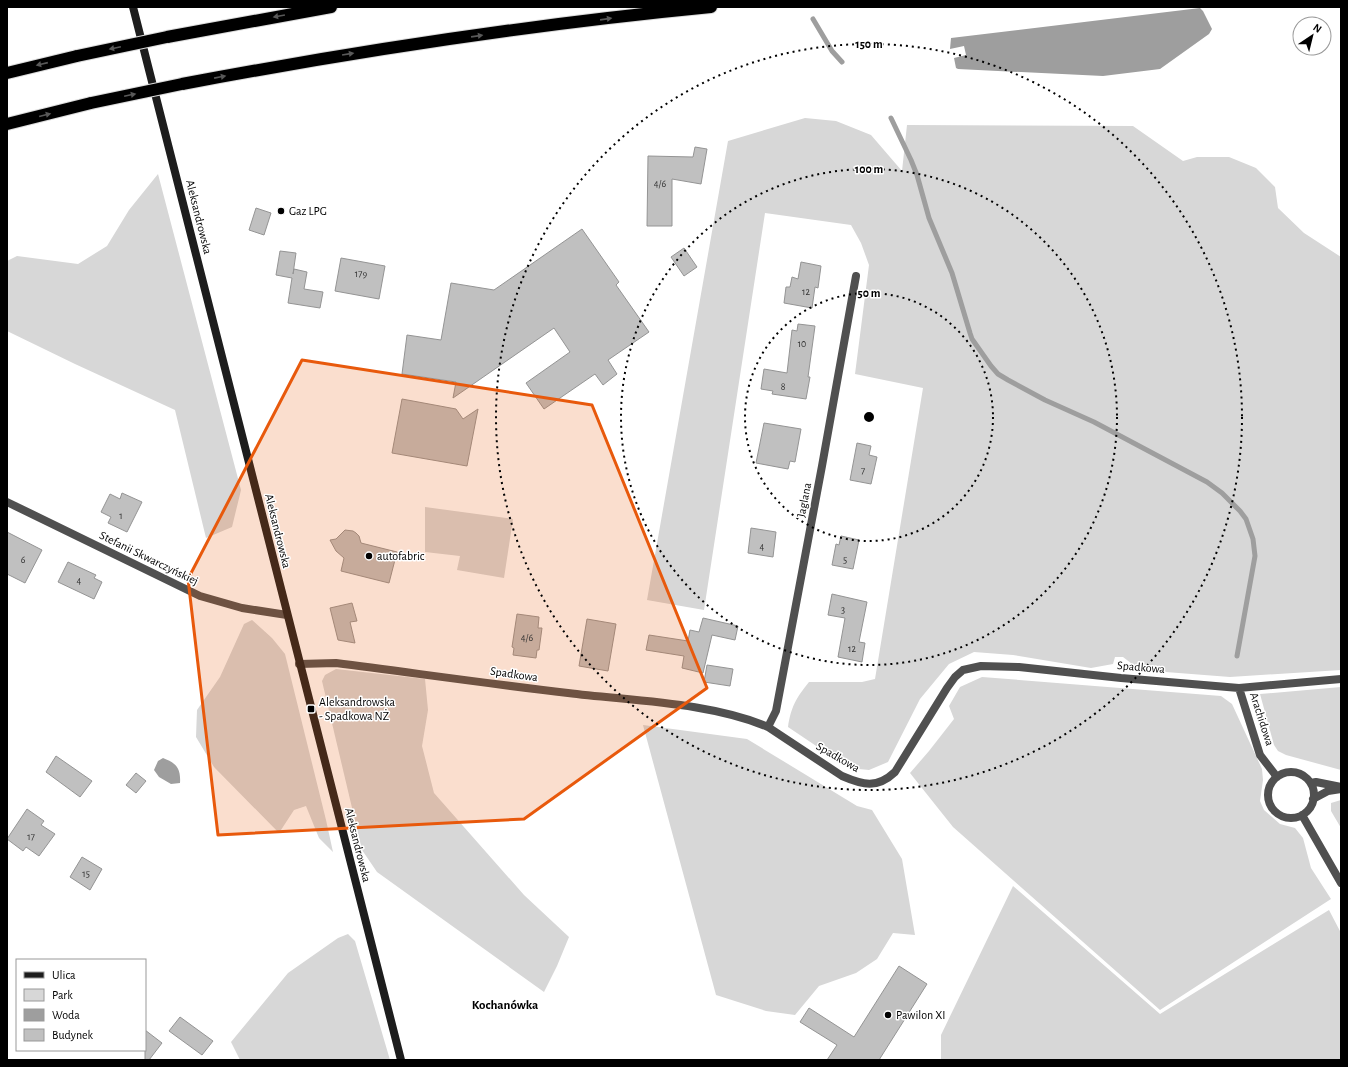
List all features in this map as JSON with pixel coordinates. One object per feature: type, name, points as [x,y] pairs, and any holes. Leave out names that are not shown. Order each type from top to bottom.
[{"type":"highway","points":[[7,73],[77,56],[167,37],[331,7]]},
{"type":"highway","points":[[7,124],[92,103],[182,84],[297,63],[412,44],[648,13],[712,7]]},
{"type":"main road","name":"Aleksandrowska","points":[[133,7],[166,131],[299,664],[401,1060]]},
{"type":"street","name":"Jaglana","points":[[768,727],[776,711],[821,474],[856,276]]},
{"type":"street","name":"Stefanii Skwarczyńskiej","points":[[7,502],[200,596],[242,608],[287,615]]},
{"type":"street","name":"Spadkowa","points":[[299,664],[336,663],[709,710],[755,722],[768,727],[842,776],[856,782],[867,784],[884,781],[895,772],[955,677],[964,670],[981,666],[1019,667],[1121,678],[1239,688],[1341,679]]},
{"type":"street","name":"Arachidowa","points":[[1239,688],[1260,755],[1277,777]]},
{"type":"street","points":[[1288,772],[1295,772],[1306,777],[1311,783],[1314,791],[1311,807],[1302,815],[1293,818],[1282,816],[1271,806],[1268,793],[1271,783],[1277,777],[1288,772]]},
{"type":"street","points":[[1311,783],[1316,782],[1341,788]]},
{"type":"street","points":[[1313,799],[1328,791],[1341,788]]},
{"type":"street","points":[[1302,815],[1341,883]]},
{"type":"highlighted area","points":[[302,360],[592,405],[707,688],[524,819],[218,835],[188,579]]},
{"type":"green space","points":[[805,118],[836,121],[871,135],[902,171],[907,125],[1133,126],[1183,161],[1197,157],[1229,157],[1256,168],[1275,187],[1278,208],[1304,233],[1341,257],[1341,670],[1230,677],[1140,670],[1123,657],[1115,657],[1113,664],[1091,668],[1013,655],[974,652],[949,664],[920,699],[888,762],[869,770],[849,768],[788,727],[795,703],[809,682],[862,682],[875,679],[923,388],[855,374],[869,265],[861,243],[851,225],[765,213],[704,610],[647,600],[728,141]]},
{"type":"green space","points":[[158,174],[241,490],[232,527],[206,538],[175,410],[7,331],[7,261],[17,256],[78,264],[107,246],[129,210]]},
{"type":"green space","points":[[425,507],[513,519],[504,578],[457,570],[460,556],[425,552]]},
{"type":"green space","points":[[252,620],[272,638],[285,654],[333,852],[319,838],[306,806],[294,810],[279,833],[214,767],[196,737],[197,710],[220,677],[244,624]]},
{"type":"green space","points":[[336,669],[425,679],[428,710],[422,746],[434,793],[524,895],[569,937],[544,992],[377,872],[362,850],[322,681],[325,675]]},
{"type":"green space","points":[[982,677],[1221,696],[1232,704],[1262,769],[1263,780],[1260,801],[1264,810],[1280,824],[1295,828],[1303,838],[1311,868],[1331,899],[1160,1010],[953,827],[910,773],[954,719],[949,706],[960,687]]},
{"type":"green space","points":[[1341,687],[1341,770],[1286,755],[1278,751],[1274,745],[1260,694]]},
{"type":"green space","points":[[643,725],[747,739],[857,806],[872,810],[902,859],[915,935],[893,933],[877,959],[856,973],[819,986],[795,1015],[766,1011],[716,995]]},
{"type":"green space","points":[[1341,800],[1341,828],[1331,811],[1331,803]]},
{"type":"green space","points":[[1013,886],[1160,1014],[1329,910],[1341,933],[1341,1060],[941,1060],[941,1035]]},
{"type":"green space","points":[[348,934],[355,941],[390,1060],[240,1060],[231,1042],[288,973],[338,938]]},
{"type":"water","points":[[1200,8],[1212,29],[1209,34],[1160,69],[1103,76],[958,69],[956,68],[954,58],[966,55],[964,46],[950,49],[951,38]]},
{"type":"water","points":[[163,758],[177,767],[180,773],[180,783],[171,784],[159,777],[154,770],[158,761]]},
{"type":"building","points":[[695,147],[707,149],[701,184],[672,179],[672,226],[647,226],[648,156],[693,157]]},
{"type":"building","points":[[256,208],[271,213],[264,235],[249,230]]},
{"type":"building","points":[[582,229],[619,282],[616,285],[649,332],[608,360],[617,374],[603,385],[595,374],[544,409],[526,383],[570,352],[554,328],[453,398],[456,382],[402,374],[407,335],[441,340],[451,283],[494,290]]},
{"type":"building","points":[[684,248],[697,267],[684,276],[671,257]]},
{"type":"building","points":[[280,251],[296,253],[293,274],[294,269],[307,272],[304,289],[323,292],[320,308],[288,303],[292,278],[276,275]]},
{"type":"building","points":[[341,258],[385,266],[379,299],[335,291]]},
{"type":"building","points":[[801,262],[821,266],[818,288],[815,287],[812,308],[784,303],[786,287],[790,287],[792,277],[798,279]]},
{"type":"building","points":[[798,324],[815,326],[808,377],[810,377],[806,399],[772,394],[773,391],[761,389],[764,369],[787,373],[792,330],[797,331]]},
{"type":"building","points":[[402,399],[456,409],[463,419],[478,409],[467,466],[392,453]]},
{"type":"building","points":[[764,423],[801,429],[795,462],[790,461],[788,469],[756,463]]},
{"type":"building","points":[[857,443],[871,446],[869,455],[877,457],[871,484],[850,480]]},
{"type":"building","points":[[122,493],[142,502],[127,532],[108,523],[111,517],[101,512],[110,494],[120,499]]},
{"type":"building","points":[[751,528],[776,532],[773,557],[748,553]]},
{"type":"building","name":"autofabric","points":[[345,530],[356,533],[359,536],[361,543],[397,552],[389,583],[341,571],[344,558],[336,551],[330,540],[336,539]]},
{"type":"building","points":[[7,532],[42,550],[25,583],[7,574]]},
{"type":"building","points":[[841,536],[859,540],[853,569],[832,565],[836,544],[839,545]]},
{"type":"building","points":[[68,562],[96,575],[94,578],[102,582],[94,599],[58,582]]},
{"type":"building","points":[[832,594],[867,602],[859,642],[865,643],[862,662],[838,657],[845,618],[828,615]]},
{"type":"building","points":[[352,603],[357,621],[350,622],[355,643],[338,640],[330,608]]},
{"type":"building","points":[[517,614],[539,617],[538,628],[542,628],[539,650],[537,650],[536,658],[513,655],[514,648],[512,647]]},
{"type":"building","points":[[703,618],[738,626],[735,640],[712,635],[703,673],[682,668],[684,656],[646,650],[649,635],[688,641],[690,630],[699,632]]},
{"type":"building","points":[[587,619],[616,624],[608,671],[579,666]]},
{"type":"building","points":[[707,665],[733,669],[730,686],[704,682]]},
{"type":"building","points":[[56,756],[92,781],[80,797],[46,772]]},
{"type":"building","points":[[136,773],[146,781],[136,793],[126,785]]},
{"type":"building","points":[[27,809],[44,821],[41,825],[55,834],[39,856],[26,847],[23,851],[7,839]]},
{"type":"building","points":[[82,857],[102,869],[90,890],[70,877]]},
{"type":"building","name":"Pawilon XI","points":[[899,966],[927,984],[879,1060],[827,1060],[837,1045],[800,1022],[809,1008],[854,1037]]},
{"type":"building","points":[[180,1017],[213,1041],[202,1055],[169,1031]]},
{"type":"building","points":[[146,1031],[162,1043],[149,1060],[145,1060]]},
{"type":"waterway","points":[[813,19],[832,51],[842,62]]},
{"type":"waterway","points":[[891,118],[917,175],[929,218],[952,273],[972,339],[998,374],[1045,400],[1094,422],[1207,482],[1222,493],[1246,519],[1253,539],[1255,556],[1237,656]]},
{"type":"place","name":"Gaz LPG","points":[[281,211]]},
{"type":"place","name":"autofabric","points":[[369,556]]},
{"type":"place","name":"Aleksandrowska - Spadkowa NŻ","points":[[311,709]]},
{"type":"place","name":"Pawilon XI","points":[[888,1015]]},
{"type":"district","name":"Kochanówka","points":[[505,1004]]}]
